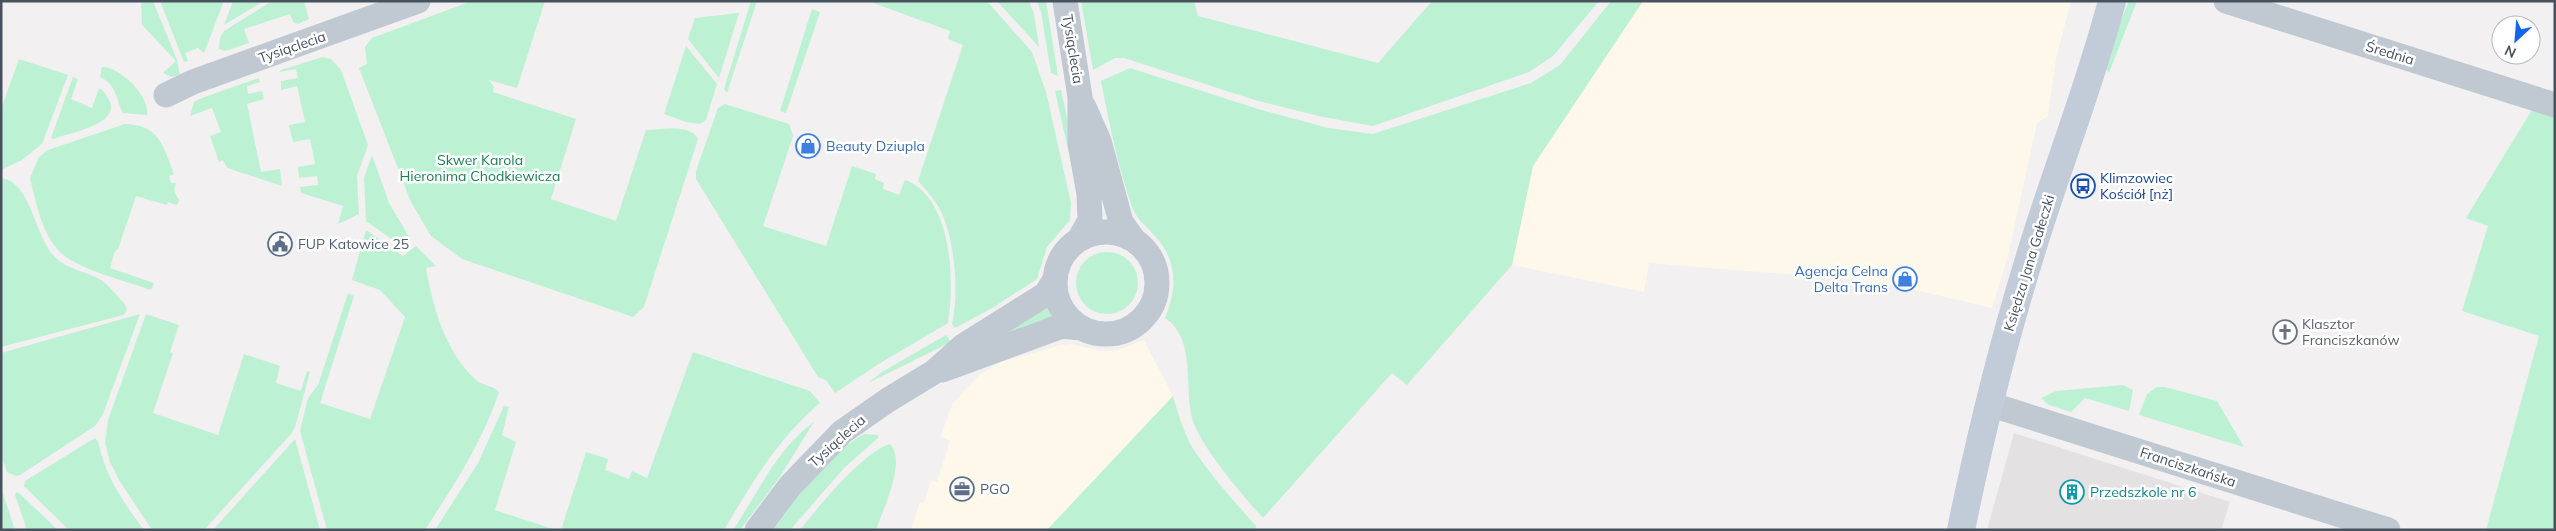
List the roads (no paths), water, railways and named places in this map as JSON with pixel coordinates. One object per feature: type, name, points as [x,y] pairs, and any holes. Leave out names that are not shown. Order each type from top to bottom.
[{"type":"main road","name":"Księdza Jana Gałeczki","points":[[1961,530],[1989,404],[2034,241],[2093,68],[2112,1]]},
{"type":"street","name":"Tysiąclecia","points":[[166,95],[193,82],[418,1]]},
{"type":"street","name":"Tysiąclecia","points":[[1066,1],[1080,97],[1080,143],[1089,194],[1090,220],[1080,238]]},
{"type":"street","name":"Średnia","points":[[2226,1],[2555,105]]},
{"type":"street","name":"Tysiąclecia","points":[[1080,97],[1099,141],[1121,222],[1133,239]]},
{"type":"street","points":[[1102,232],[1117,233],[1133,239],[1145,249],[1154,263],[1157,277],[1157,290],[1148,312],[1128,330],[1116,333],[1092,333],[1081,328],[1063,312],[1057,302],[1054,281],[1057,265],[1065,251],[1080,238],[1102,232]]},
{"type":"street","name":"Tysiąclecia","points":[[757,530],[790,486],[842,432],[888,400],[934,372],[963,346],[1046,294],[1054,281]]},
{"type":"street","name":"Tysiąclecia","points":[[934,372],[1062,326],[1081,328]]},
{"type":"street","name":"Franciszkańska","points":[[1989,404],[2388,530]]},
{"type":"place","name":"Beauty Dziupla","points":[[808,146]]},
{"type":"place","name":"Klimzowiec Kościół [nż]","points":[[2083,186]]},
{"type":"place","name":"FUP Katowice 25","points":[[280,244]]},
{"type":"place","name":"Agencja Celna Delta Trans","points":[[1905,279]]},
{"type":"place","name":"Klasztor Franciszkanów","points":[[2285,332]]},
{"type":"place","name":"PGO","points":[[962,489]]},
{"type":"place","name":"Przedszkole nr 6","points":[[2072,492]]},
{"type":"park label","name":"Skwer Karola Hieronima Chodkiewicza","points":[[480,168]]}]
